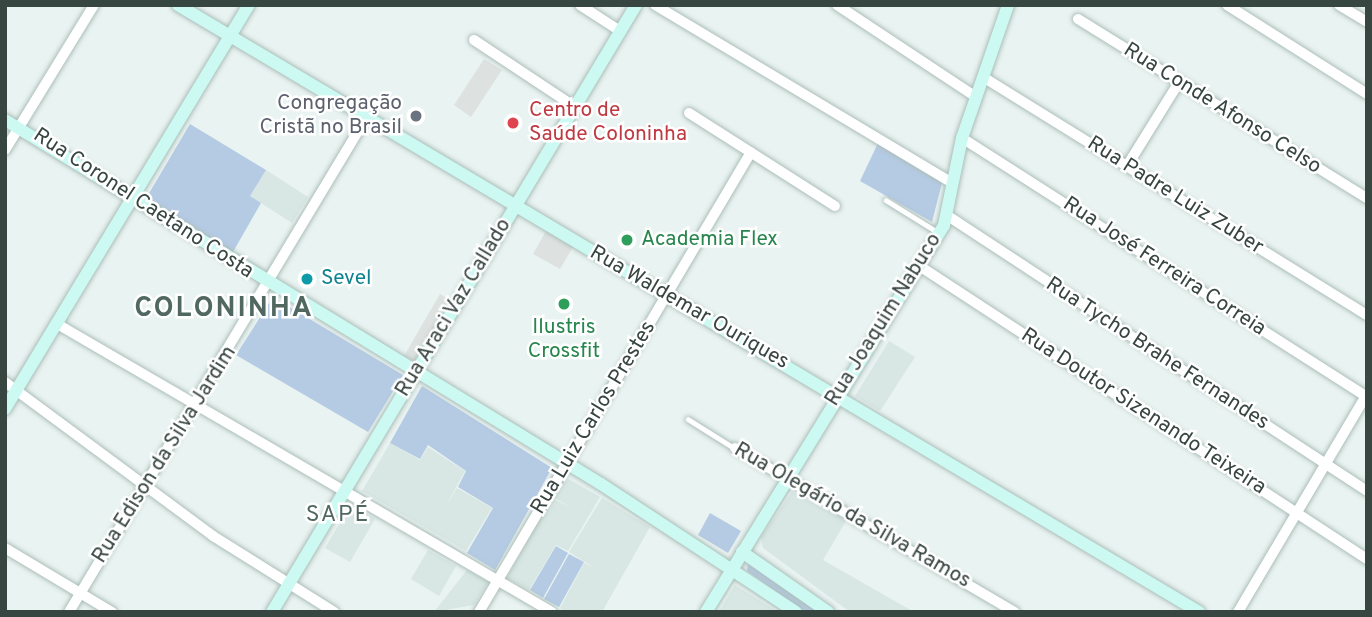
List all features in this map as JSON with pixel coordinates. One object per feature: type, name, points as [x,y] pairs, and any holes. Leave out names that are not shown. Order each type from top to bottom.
[{"type":"street","points":[[5,150],[94,5]]},
{"type":"street","name":"Rua Waldemar Ouriques","points":[[178,5],[1199,612]]},
{"type":"street","points":[[5,409],[11,385],[59,325],[249,5]]},
{"type":"street","points":[[580,5],[620,31]]},
{"type":"street","name":"Rua Araci Vaz Callado","points":[[272,612],[636,5]]},
{"type":"street","points":[[655,5],[953,183]]},
{"type":"street","points":[[837,5],[976,97]]},
{"type":"street","name":"Rua Joaquim Nabuco","points":[[706,612],[836,395],[948,216],[962,138],[1008,5]]},
{"type":"street","points":[[1227,5],[1367,94]]},
{"type":"street","points":[[1339,5],[1367,22]]},
{"type":"street","name":"Rua Conde Afonso Celso","points":[[1078,19],[1367,198]]},
{"type":"street","points":[[474,40],[575,107]]},
{"type":"street","name":"Rua Padre Luiz Zuber","points":[[983,77],[1367,315]]},
{"type":"street","points":[[1127,166],[1180,82]]},
{"type":"street","points":[[689,113],[835,206]]},
{"type":"street","name":"Rua Edison da Silva Jardim","points":[[69,612],[148,488],[366,118]]},
{"type":"street","name":"Rua Coronel Caetano Costa","points":[[5,120],[132,202],[567,463],[796,612]]},
{"type":"street","name":"Rua José Ferreira Correia","points":[[962,138],[1366,395]]},
{"type":"street","name":"Rua Luiz Carlos Prestes","points":[[479,612],[751,152]]},
{"type":"street","name":"Rua Tycho Brahe Fernandes","points":[[948,216],[1367,491]]},
{"type":"street","name":"Rua Doutor Sizenando Teixeira","points":[[918,265],[1367,559]]},
{"type":"street","points":[[59,325],[552,612]]},
{"type":"street","points":[[11,385],[148,488],[334,612]]},
{"type":"street","points":[[1238,612],[1366,395]]},
{"type":"street","name":"Rua Olegário da Silva Ramos","points":[[735,448],[1010,610]]},
{"type":"street","points":[[5,548],[111,612]]},
{"type":"street","points":[[742,552],[810,607],[828,612]]},
{"type":"lane","points":[[886,200],[939,233]]},
{"type":"lane","name":"Rua Olegário da Silva Ramos","points":[[688,419],[735,448]]},
{"type":"shaded area","points":[[484,59],[502,70],[471,117],[454,105]]},
{"type":"shaded area","points":[[190,124],[266,170],[250,196],[261,203],[233,252],[145,200]]},
{"type":"shaded area","points":[[878,143],[943,179],[932,222],[860,181]]},
{"type":"shaded area","points":[[266,170],[308,197],[292,223],[250,196]]},
{"type":"shaded area","points":[[546,231],[573,247],[560,269],[533,254]]},
{"type":"shaded area","points":[[440,294],[450,300],[414,361],[404,356]]},
{"type":"shaded area","points":[[273,297],[403,375],[368,432],[236,355]]},
{"type":"shaded area","points":[[889,341],[915,357],[880,411],[855,396]]},
{"type":"shaded area","points":[[422,386],[552,468],[495,570],[467,553],[493,508],[458,487],[466,471],[428,445],[420,459],[390,443]]},
{"type":"shaded area","points":[[390,443],[420,460],[428,447],[465,471],[446,506],[457,488],[492,508],[466,551],[362,491]]},
{"type":"shaded area","points":[[565,477],[600,497],[568,551],[556,545],[529,590],[507,578],[552,498],[573,509],[553,497]]},
{"type":"shaded area","points":[[792,492],[846,521],[823,560],[914,612],[850,612],[763,548],[761,537]]},
{"type":"shaded area","points":[[602,498],[650,527],[602,612],[566,612],[560,608],[584,563],[593,567],[569,552]]},
{"type":"shaded area","points":[[351,504],[375,519],[350,562],[325,548]]},
{"type":"shaded area","points":[[710,513],[741,531],[728,553],[698,535]]},
{"type":"shaded area","points":[[556,546],[568,553],[543,598],[530,590]]},
{"type":"shaded area","points":[[428,550],[456,566],[439,596],[411,579]]},
{"type":"shaded area","points":[[569,554],[584,562],[559,607],[544,599]]},
{"type":"shaded area","points":[[748,564],[819,612],[806,612],[747,571]]},
{"type":"shaded area","points":[[467,570],[488,582],[474,605],[434,612]]},
{"type":"shaded area","points":[[735,585],[778,612],[719,612]]},
{"type":"place","name":"Congregação Cristã no Brasil","points":[[416,116]]},
{"type":"place","name":"Centro de Saúde Coloninha","points":[[513,123]]},
{"type":"place","name":"Academia Flex","points":[[627,240]]},
{"type":"place","name":"Sevel","points":[[307,279]]},
{"type":"place","name":"Ilustris Crossfit","points":[[564,304]]},
{"type":"district","name":"COLONINHA","points":[[224,309]]},
{"type":"district","name":"SAPÉ","points":[[338,516]]}]
